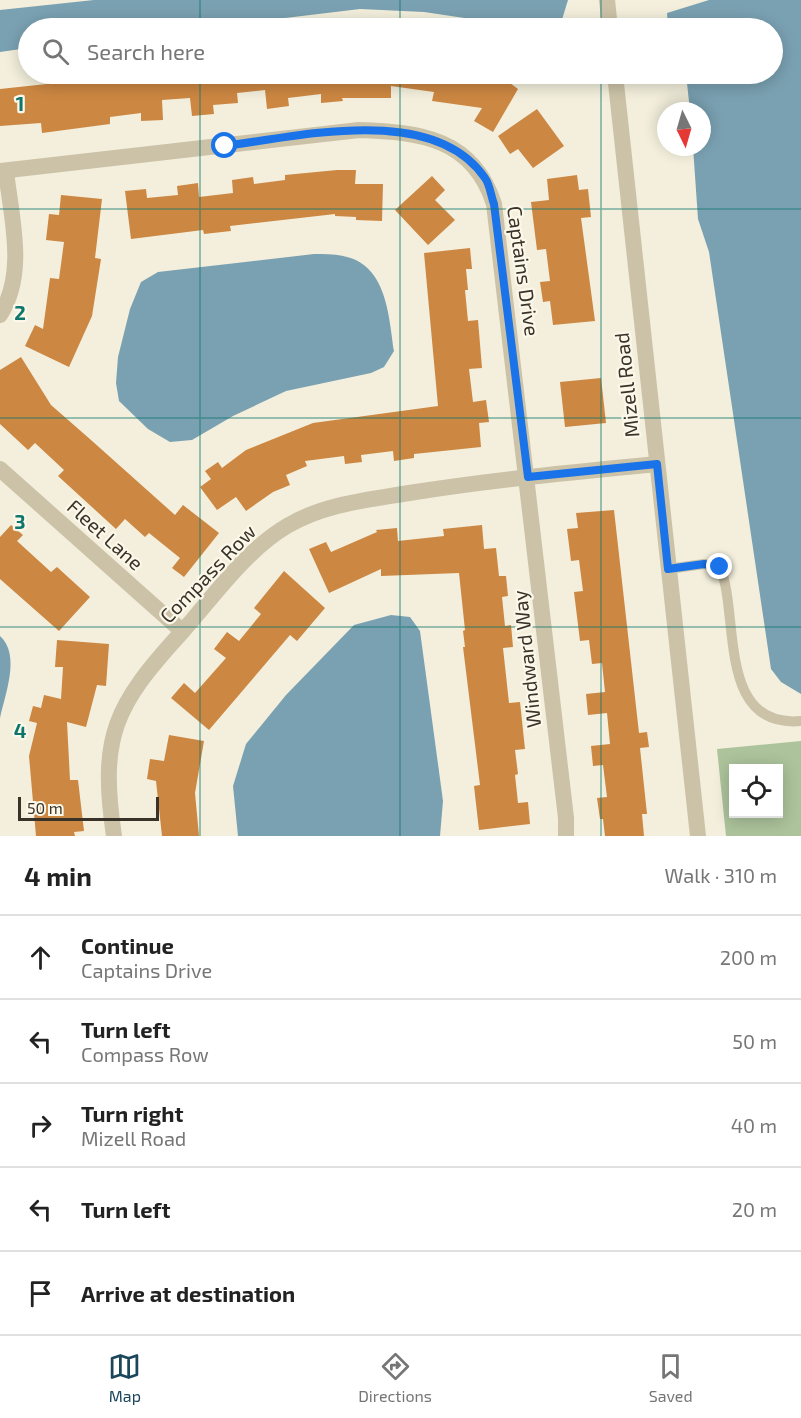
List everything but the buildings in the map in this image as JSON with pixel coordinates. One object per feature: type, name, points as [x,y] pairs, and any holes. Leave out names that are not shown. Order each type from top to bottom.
[{"type":"street","points":[[607,0],[609,18]]},
{"type":"street","name":"Mizell Road","points":[[616,84],[698,836]]},
{"type":"street","name":"Captains Drive","points":[[3,171],[359,130],[395,131],[430,138],[452,147],[473,163],[487,181],[494,204],[528,477]]},
{"type":"street","points":[[0,315],[15,276],[3,171]]},
{"type":"street","name":"Compass Row","points":[[114,836],[108,794],[109,756],[116,726],[127,701],[142,676],[182,631],[261,545],[286,526],[311,514],[348,503],[495,480],[657,464]]},
{"type":"street","name":"Fleet Lane","points":[[0,469],[182,631]]},
{"type":"street","name":"Windward Way","points":[[528,477],[566,818],[566,836]]},
{"type":"lane","points":[[668,569],[704,564],[720,567],[726,580],[733,653],[740,684],[756,707],[768,716],[801,722]]},
{"type":"green space","points":[[801,741],[801,836],[726,836],[717,749]]},
{"type":"water","points":[[94,0],[568,0],[562,18],[464,18],[424,12],[360,9],[285,18],[18,18],[18,49],[0,52],[0,10]]},
{"type":"water","points":[[709,0],[801,0],[801,694],[781,682],[771,669],[709,252],[698,219],[694,156],[711,156],[711,102],[689,102],[687,84],[783,84],[783,18],[667,18],[667,13]]},
{"type":"water","points":[[314,254],[343,256],[360,263],[371,271],[378,282],[384,295],[394,351],[384,367],[371,373],[286,391],[233,416],[192,440],[170,442],[148,429],[119,401],[116,383],[118,357],[130,309],[141,282],[158,272]]},
{"type":"water","points":[[391,615],[410,617],[420,631],[443,801],[440,836],[238,836],[233,786],[246,744],[286,695],[354,625]]},
{"type":"water","points":[[0,636],[10,653],[11,664],[0,718]]},
{"type":"route","points":[[225,146],[359,130],[395,131],[430,138],[452,147],[473,163],[487,181],[494,204],[528,477],[657,464],[668,569],[704,564],[720,567]]}]
